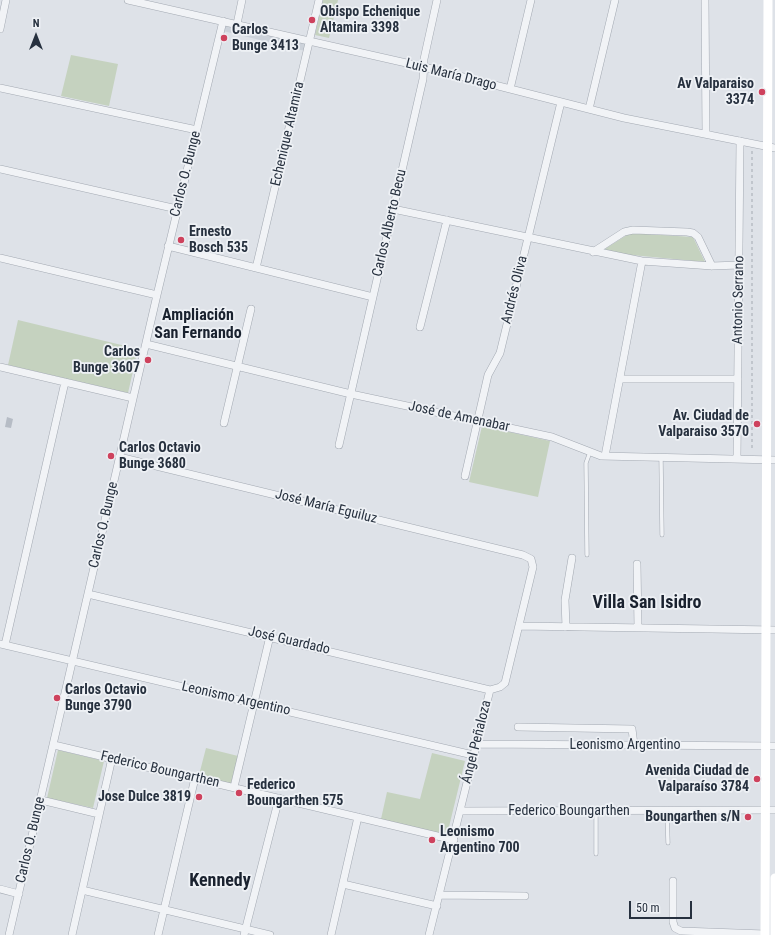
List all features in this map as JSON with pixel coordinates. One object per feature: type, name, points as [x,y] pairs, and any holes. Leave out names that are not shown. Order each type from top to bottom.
[{"type":"main road","points":[[765,934],[765,629],[771,460],[771,147],[768,0]]},
{"type":"main road","points":[[775,878],[775,935]]},
{"type":"street","points":[[0,29],[6,0]]},
{"type":"street","name":"Luis María Drago","points":[[128,0],[160,4],[223,21],[424,67],[589,109],[771,147]]},
{"type":"street","points":[[237,24],[242,0]]},
{"type":"street","name":"Echenique Altamira","points":[[256,268],[319,0]]},
{"type":"street","name":"Carlos Alberto Becu","points":[[339,445],[423,79],[424,59],[437,0]]},
{"type":"street","points":[[510,89],[531,0]]},
{"type":"street","points":[[589,109],[615,0]]},
{"type":"street","points":[[704,0],[706,134]]},
{"type":"street","name":"Carlos O. Bunge","points":[[9,935],[168,246],[223,21]]},
{"type":"street","points":[[0,88],[197,130]]},
{"type":"street","name":"Andrés Oliva","points":[[465,476],[488,375],[500,353],[561,102]]},
{"type":"street","name":"Antonio Serrano","points":[[737,459],[740,141]]},
{"type":"street","points":[[0,169],[178,209]]},
{"type":"street","points":[[393,209],[593,252],[642,261],[712,266],[739,265]]},
{"type":"street","points":[[420,327],[447,220]]},
{"type":"street","points":[[593,252],[624,232],[633,230],[687,232],[693,233],[698,237],[712,266]]},
{"type":"street","points":[[168,246],[373,297]]},
{"type":"street","points":[[0,258],[157,295]]},
{"type":"street","points":[[605,456],[642,261]]},
{"type":"street","points":[[224,423],[251,309]]},
{"type":"street","name":"José de Amenabar","points":[[146,344],[351,394],[564,440],[590,452],[605,456],[771,460]]},
{"type":"street","points":[[0,367],[133,398]]},
{"type":"street","points":[[620,379],[738,379]]},
{"type":"street","points":[[2,645],[65,382]]},
{"type":"street","name":"José María Eguiluz","points":[[120,457],[523,555],[531,559]]},
{"type":"street","points":[[566,627],[565,600],[572,558]]},
{"type":"street","name":"Ángel Peñaloza","points":[[429,935],[454,840],[473,755],[490,690],[500,687],[505,683],[533,566],[531,559]]},
{"type":"street","points":[[638,564],[638,628]]},
{"type":"street","name":"José Guardado","points":[[88,594],[270,636],[490,690]]},
{"type":"street","points":[[519,626],[775,630]]},
{"type":"street","points":[[234,787],[270,636]]},
{"type":"street","name":"Leonismo Argentino","points":[[2,645],[473,755]]},
{"type":"street","points":[[518,727],[632,729],[634,745]]},
{"type":"street","name":"Leonismo Argentino","points":[[476,744],[775,746]]},
{"type":"street","name":"Federico Boungarthen","points":[[54,745],[454,840]]},
{"type":"street","points":[[72,935],[112,758]]},
{"type":"street","points":[[158,935],[195,778]]},
{"type":"street","points":[[245,932],[279,798]]},
{"type":"street","points":[[41,800],[99,814]]},
{"type":"street","name":"Federico Boungarthen","points":[[460,811],[775,810]]},
{"type":"street","points":[[331,935],[344,884],[358,817]]},
{"type":"street","points":[[673,881],[673,922],[675,928],[681,931],[765,934]]},
{"type":"street","points":[[344,884],[437,906]]},
{"type":"street","points":[[0,889],[19,894]]},
{"type":"street","points":[[82,890],[245,932],[270,935]]},
{"type":"street","points":[[440,895],[525,896]]},
{"type":"lane","points":[[587,555],[586,463],[590,452]]},
{"type":"lane","points":[[661,458],[662,535]]},
{"type":"lane","points":[[596,811],[596,854]]},
{"type":"lane","points":[[667,811],[668,842]]},
{"type":"path","points":[[752,143],[752,459]]},
{"type":"shaded area","points":[[225,24],[305,42],[305,51],[223,31]]},
{"type":"green space","points":[[323,0],[338,0],[329,38],[315,35]]},
{"type":"green space","points":[[71,55],[118,64],[109,106],[61,96]]},
{"type":"green space","points":[[630,233],[693,237],[705,262],[600,252]]},
{"type":"green space","points":[[18,320],[138,349],[128,393],[8,365]]},
{"type":"green space","points":[[482,426],[550,441],[538,497],[469,482]]},
{"type":"green space","points":[[206,748],[238,756],[231,784],[199,775]]},
{"type":"green space","points":[[58,750],[104,761],[93,808],[47,798]]},
{"type":"green space","points":[[432,753],[465,761],[447,835],[381,819],[387,792],[420,799]]},
{"type":"building","points":[[7,417],[13,419],[11,428],[5,427]]},
{"type":"place","name":"Obispo Echenique Altamira 3398","points":[[312,20]]},
{"type":"place","name":"Carlos Bunge 3413","points":[[224,38]]},
{"type":"place","name":"Av Valparaiso 3374","points":[[762,92]]},
{"type":"place","name":"Ernesto Bosch 535","points":[[181,240]]},
{"type":"place","name":"Carlos Bunge 3607","points":[[148,360]]},
{"type":"place","name":"Av. Ciudad de Valparaiso 3570","points":[[757,424]]},
{"type":"place","name":"Carlos Octavio Bunge 3680","points":[[111,456]]},
{"type":"place","name":"Carlos Octavio Bunge 3790","points":[[57,698]]},
{"type":"place","name":"Avenida Ciudad de Valparaíso 3784","points":[[757,779]]},
{"type":"place","name":"Federico Boungarthen 575","points":[[239,793]]},
{"type":"place","name":"Jose Dulce 3819","points":[[199,797]]},
{"type":"place","name":"Boungarthen s/N","points":[[748,817]]},
{"type":"place","name":"Leonismo Argentino 700","points":[[432,840]]},
{"type":"district","name":"Ampliación San Fernando","points":[[198,325]]},
{"type":"district","name":"Villa San Isidro","points":[[647,603]]},
{"type":"district","name":"Kennedy","points":[[220,881]]}]
